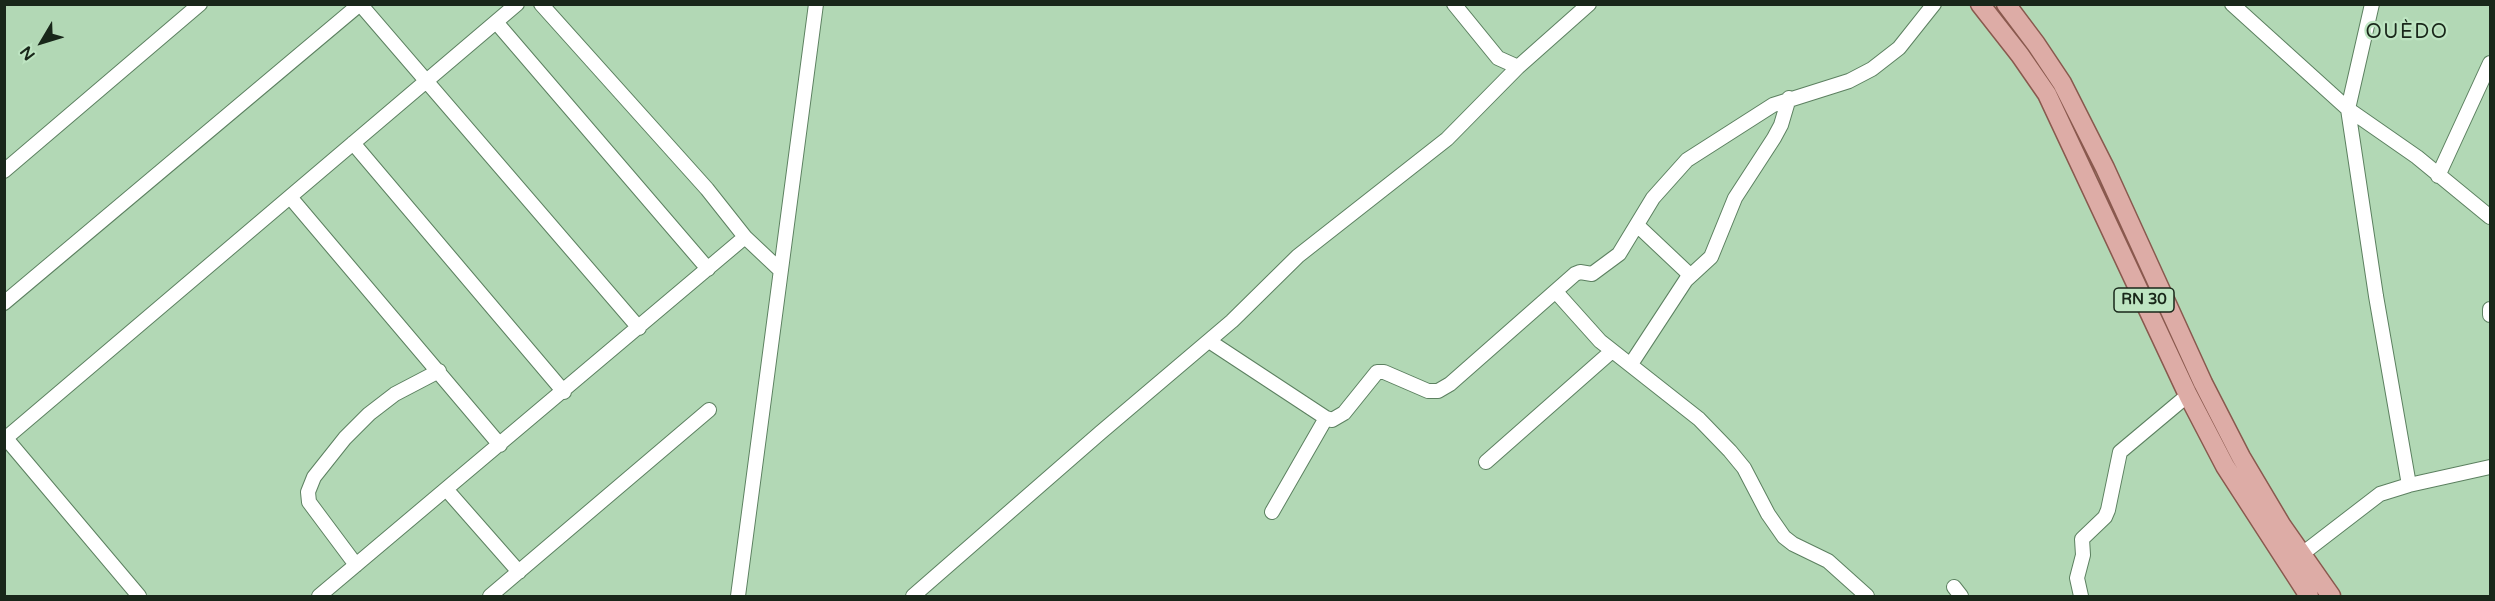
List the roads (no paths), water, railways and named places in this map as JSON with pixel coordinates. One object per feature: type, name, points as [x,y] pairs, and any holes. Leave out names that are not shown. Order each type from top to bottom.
[{"type":"main road","name":"RN 30","points":[[1980,4],[2047,94],[2188,395],[2225,466],[2309,597]]},
{"type":"main road","name":"RN 30","points":[[2006,4],[2062,83],[2105,168],[2203,383],[2241,457],[2331,597]]},
{"type":"street","points":[[4,171],[200,4]]},
{"type":"street","points":[[139,597],[5,437],[517,4]]},
{"type":"street","points":[[541,4],[707,189],[745,237],[780,270]]},
{"type":"street","points":[[738,597],[816,4]]},
{"type":"street","points":[[1454,4],[1498,58],[1518,67]]},
{"type":"street","points":[[913,597],[1232,321],[1298,256],[1447,139],[1518,67],[1589,4]]},
{"type":"street","points":[[1209,341],[1326,418],[1337,419],[1344,413],[1377,372],[1384,372],[1428,391],[1438,391],[1450,384],[1551,294],[1557,293],[1575,274],[1592,274],[1616,257],[1653,198],[1687,160],[1773,105],[1789,98],[1849,81],[1872,69],[1899,48],[1934,4]]},
{"type":"street","points":[[2232,4],[2348,109],[2417,157],[2490,217]]},
{"type":"street","points":[[2372,4],[2348,109],[2376,296],[2409,485]]},
{"type":"street","points":[[4,303],[360,5],[639,328]]},
{"type":"street","points":[[496,22],[708,269]]},
{"type":"street","points":[[2438,176],[2490,63]]},
{"type":"street","points":[[1631,364],[1690,275],[1706,262],[1716,249],[1735,198],[1774,138],[1781,125],[1789,98]]},
{"type":"street","points":[[353,143],[564,392]]},
{"type":"street","points":[[290,197],[500,445]]},
{"type":"street","points":[[1637,225],[1690,275]]},
{"type":"street","points":[[319,597],[745,237]]},
{"type":"street","points":[[1557,293],[1600,341],[1699,419],[1730,451],[1744,468],[1768,514],[1784,537],[1793,544],[1828,561],[1867,597]]},
{"type":"street","points":[[2490,309],[2490,315]]},
{"type":"street","points":[[1486,462],[1612,351]]},
{"type":"street","points":[[356,565],[309,502],[308,492],[314,477],[345,438],[369,414],[394,394],[438,371]]},
{"type":"street","points":[[2080,597],[2077,578],[2083,555],[2082,539],[2105,517],[2120,452],[2188,395]]},
{"type":"street","points":[[490,597],[709,410]]},
{"type":"street","points":[[1272,512],[1326,418]]},
{"type":"street","points":[[2302,554],[2380,494],[2409,485],[2490,467]]},
{"type":"street","points":[[446,489],[519,572]]},
{"type":"district","name":"OUÈDO","points":[[2407,33]]}]
